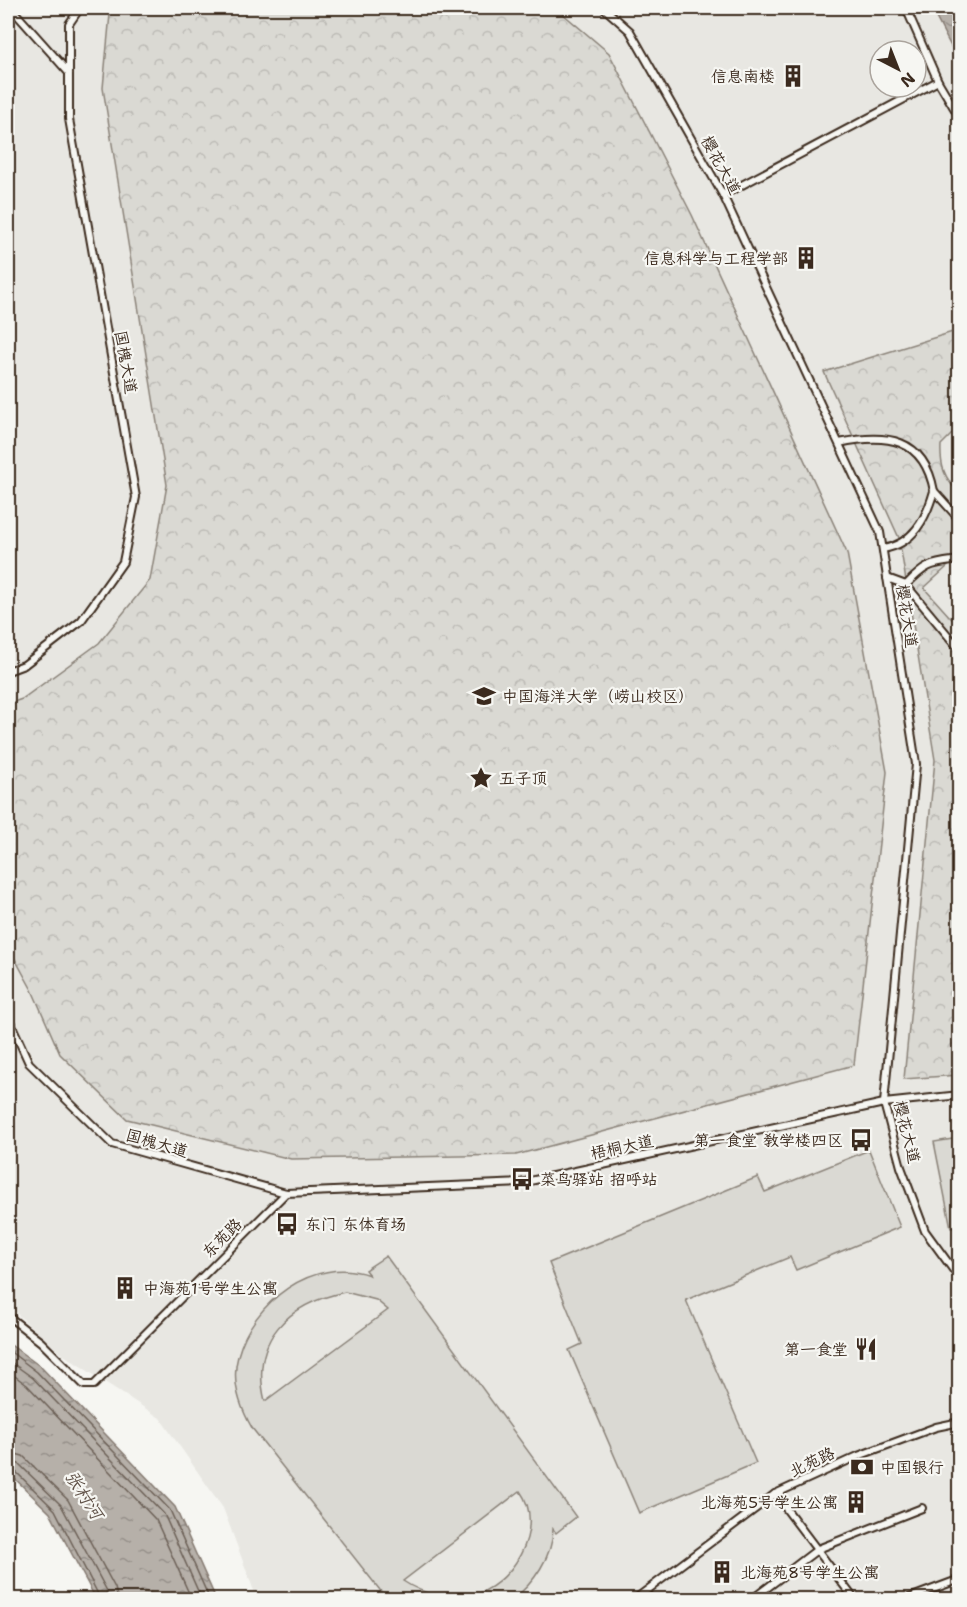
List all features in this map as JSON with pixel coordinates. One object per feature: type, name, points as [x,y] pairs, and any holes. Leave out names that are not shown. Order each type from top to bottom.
[{"type":"lane","points":[[11,8],[69,73]]},
{"type":"lane","name":"国槐大道","points":[[8,671],[24,665],[81,621],[123,562],[136,497],[69,119],[69,24],[80,8]]},
{"type":"lane","name":"樱花大道","points":[[604,8],[630,31],[723,195],[880,532],[916,764],[884,1103],[901,1167],[925,1231],[960,1279]]},
{"type":"lane","points":[[906,8],[938,81],[960,118]]},
{"type":"lane","points":[[723,195],[938,81]]},
{"type":"lane","points":[[839,443],[859,439],[899,441],[923,460],[931,476],[934,491],[929,508],[911,536],[895,547],[883,549]]},
{"type":"lane","points":[[934,491],[960,520]]},
{"type":"lane","points":[[906,585],[921,568],[942,560],[960,560]]},
{"type":"lane","points":[[887,578],[906,585],[960,650]]},
{"type":"lane","name":"国槐大道","points":[[8,1017],[29,1063],[112,1144],[286,1193]]},
{"type":"lane","name":"梧桐大道","points":[[286,1193],[521,1183],[884,1103],[960,1095]]},
{"type":"lane","name":"东苑路","points":[[8,1316],[41,1342],[84,1385],[94,1385],[286,1193]]},
{"type":"lane","name":"北苑路","points":[[637,1598],[775,1494],[858,1456],[936,1427],[960,1422]]},
{"type":"lane","points":[[775,1494],[855,1599]]},
{"type":"lane","points":[[751,1599],[818,1549],[922,1508]]},
{"type":"lane","points":[[904,1599],[960,1579]]},
{"type":"shaded area","name":"中国海洋大学（崂山校区）","points":[[8,8],[959,8],[959,1599],[257,1599],[223,1508],[160,1418],[62,1354],[8,1306]]},
{"type":"green space","points":[[114,8],[556,8],[609,53],[692,215],[847,553],[887,772],[854,1065],[516,1155],[291,1159],[127,1119],[60,1054],[32,990],[8,946],[8,704],[22,699],[99,643],[150,580],[167,485],[103,88],[110,14]]},
{"type":"green space","points":[[959,330],[959,427],[941,445],[941,452],[946,477],[959,492],[959,556],[924,588],[959,627],[959,1075],[904,1079],[935,760],[899,538],[824,372]]},
{"type":"green space","points":[[959,1138],[959,1227],[951,1228],[934,1142]]},
{"type":"green space","points":[[869,1150],[900,1227],[796,1270],[790,1257],[686,1300],[756,1463],[639,1513],[569,1350],[582,1344],[549,1263],[758,1177],[765,1192]]},
{"type":"green space","points":[[386,1256],[576,1517],[556,1533],[553,1529],[546,1559],[528,1586],[513,1599],[387,1599],[252,1428],[244,1411],[236,1384],[236,1365],[245,1336],[256,1318],[288,1288],[307,1278],[327,1272],[348,1271],[369,1275],[365,1270]],"holes":[[[345,1292],[376,1300],[388,1310],[265,1401],[262,1379],[263,1360],[268,1343],[278,1328],[290,1316],[306,1306]],[[520,1491],[527,1506],[529,1522],[527,1538],[521,1554],[499,1581],[485,1591],[462,1597],[444,1597],[418,1589],[403,1581]]]},
{"type":"water","points":[[931,8],[955,8],[959,16],[959,62]]},
{"type":"water","name":"张村河","points":[[8,1343],[41,1367],[175,1507],[216,1599],[96,1599],[50,1513],[8,1472]]},
{"type":"place","name":"信息南楼","points":[[793,76]]},
{"type":"place","name":"信息科学与工程学部","points":[[806,258]]},
{"type":"place","name":"中国海洋大学（崂山校区）","points":[[484,696]]},
{"type":"place","name":"五子顶","points":[[481,778]]},
{"type":"place","name":"第一食堂 教学楼四区","points":[[861,1140]]},
{"type":"place","name":"菜鸟驿站 招呼站","points":[[522,1179]]},
{"type":"place","name":"东门 东体育场","points":[[287,1224]]},
{"type":"place","name":"中海苑1号学生公寓","points":[[125,1288]]},
{"type":"place","name":"第一食堂","points":[[866,1349]]},
{"type":"place","name":"中国银行","points":[[862,1467]]},
{"type":"place","name":"北海苑5号学生公寓","points":[[856,1502]]},
{"type":"place","name":"北海苑8号学生公寓","points":[[722,1572]]}]
